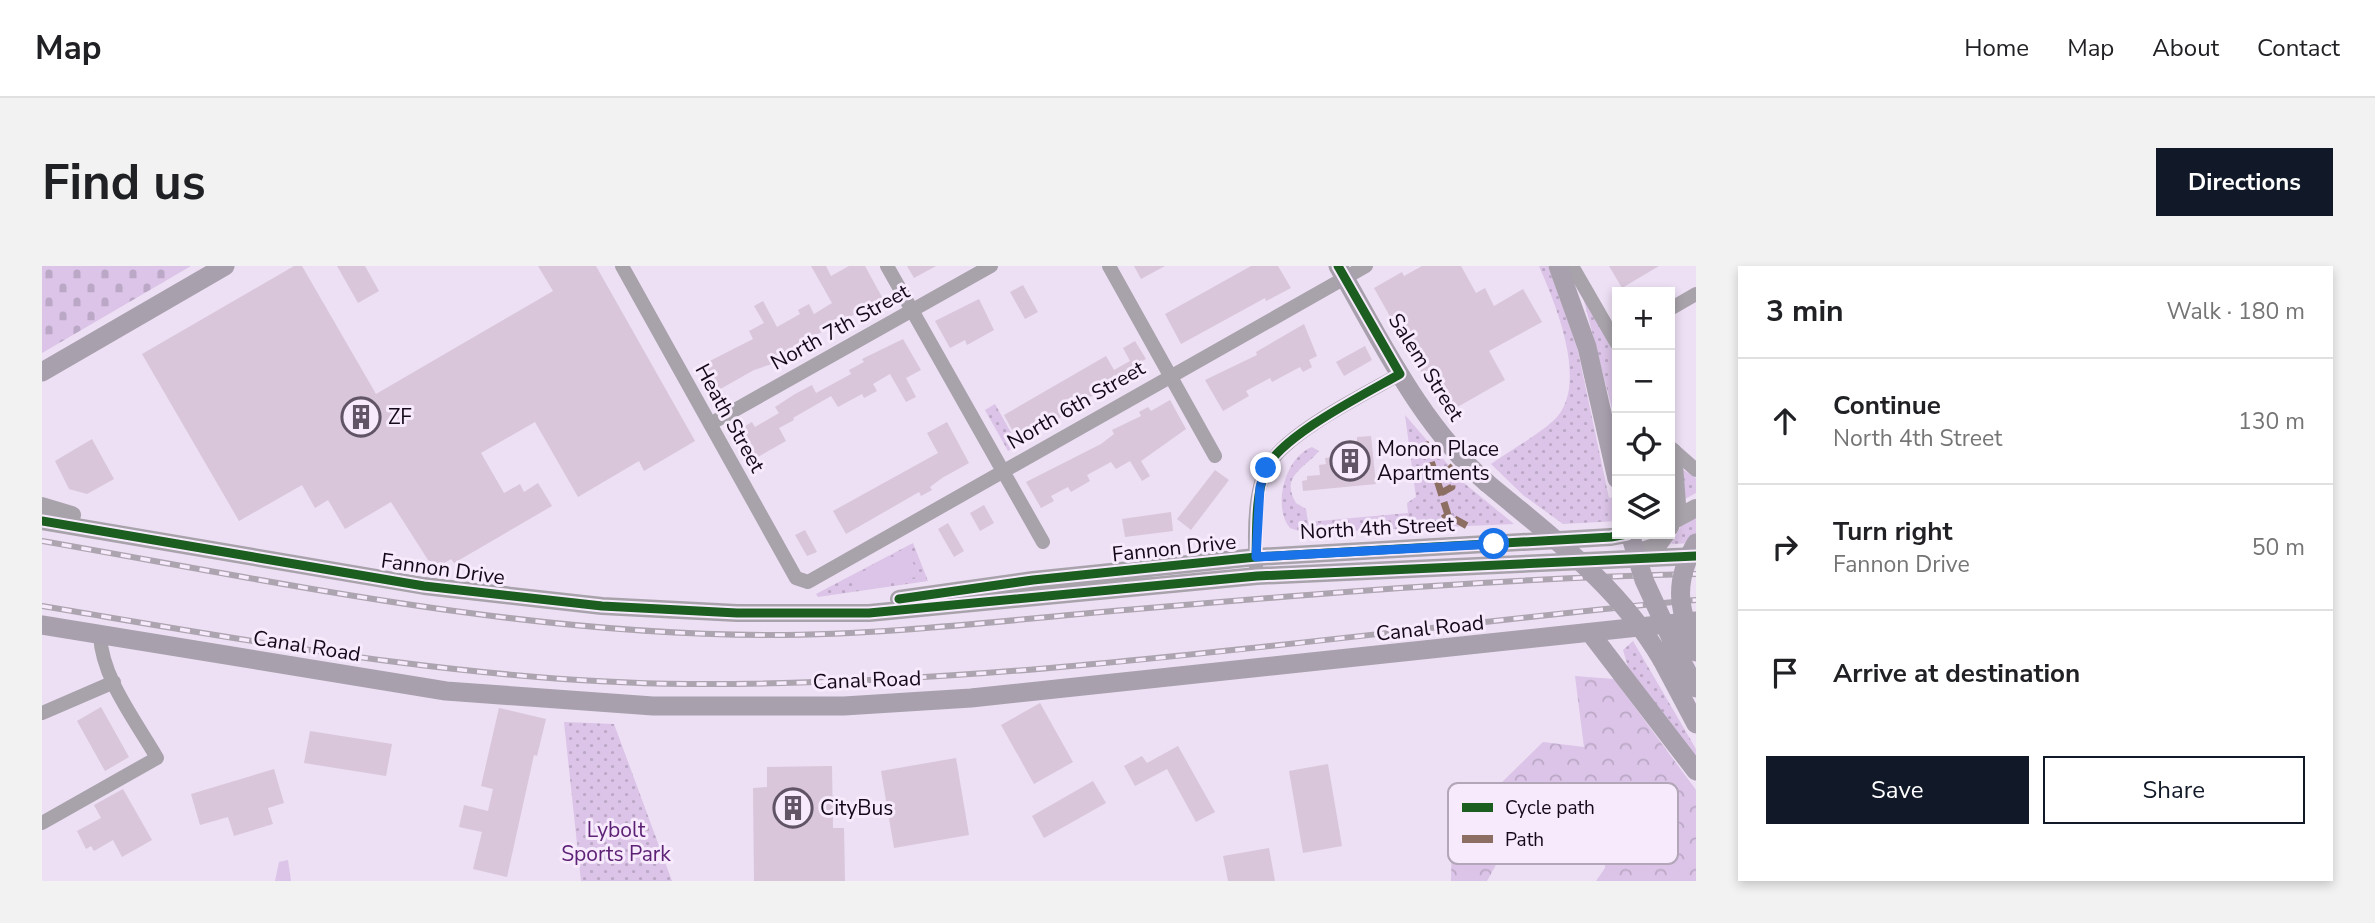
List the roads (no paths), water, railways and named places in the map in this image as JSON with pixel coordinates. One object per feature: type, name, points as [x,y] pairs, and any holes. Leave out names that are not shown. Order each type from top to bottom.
[{"type":"main road","points":[[42,372],[225,266]]},
{"type":"main road","points":[[1558,266],[1587,347],[1616,476]]},
{"type":"main road","name":"Salem Street","points":[[1342,272],[1400,374],[1439,434],[1487,483],[1604,582],[1637,620],[1680,657]]},
{"type":"main road","points":[[1630,539],[1644,580],[1696,688]]},
{"type":"main road","points":[[1696,543],[1685,563],[1679,591],[1682,611],[1680,657],[1696,724]]},
{"type":"main road","name":"Canal Road","points":[[42,625],[446,691],[587,704],[844,706],[971,698],[1696,621]]},
{"type":"main road","points":[[1591,634],[1696,771]]},
{"type":"street","name":"Heath Street","points":[[622,266],[796,578],[808,582]]},
{"type":"street","points":[[887,266],[1043,542]]},
{"type":"street","name":"North 7th Street","points":[[710,424],[991,266]]},
{"type":"street","points":[[1109,266],[1215,456]]},
{"type":"street","name":"North 6th Street","points":[[808,582],[1170,376],[1342,272],[1366,266]]},
{"type":"street","points":[[1572,266],[1612,333]]},
{"type":"street","points":[[1675,306],[1696,294]]},
{"type":"street","name":"Fannon Drive","points":[[844,611],[867,604],[1033,580],[1256,557],[1260,487],[1275,455],[1298,435],[1400,374]]},
{"type":"street","points":[[1675,452],[1696,470]]},
{"type":"street","points":[[1675,490],[1675,508]]},
{"type":"street","name":"Fannon Drive","points":[[42,506],[74,516],[89,527]]},
{"type":"street","points":[[1675,523],[1696,508]]},
{"type":"street","name":"Fannon Drive","points":[[42,521],[451,590],[602,606],[737,612],[869,613],[1257,576],[1626,557],[1696,556]]},
{"type":"street","name":"North 4th Street","points":[[1256,557],[1612,536]]},
{"type":"street","points":[[1626,557],[1657,546],[1662,539]]},
{"type":"street","points":[[1256,557],[1257,576]]},
{"type":"street","points":[[42,823],[157,758],[114,682],[101,651],[100,635]]},
{"type":"street","points":[[42,713],[114,682]]},
{"type":"railway","points":[[42,541],[313,589],[495,616],[678,633],[770,635],[908,629],[1416,587],[1696,574]]},
{"type":"railway","points":[[42,606],[283,646],[444,668],[606,682],[688,684],[815,682],[1067,666],[1696,600]]},
{"type":"place","name":"ZF","points":[[361,417]]},
{"type":"place","name":"Monon Place Apartments","points":[[1350,461]]},
{"type":"place","name":"CityBus","points":[[793,808]]},
{"type":"park label","name":"Lybolt Sports Park","points":[[616,842]]}]
